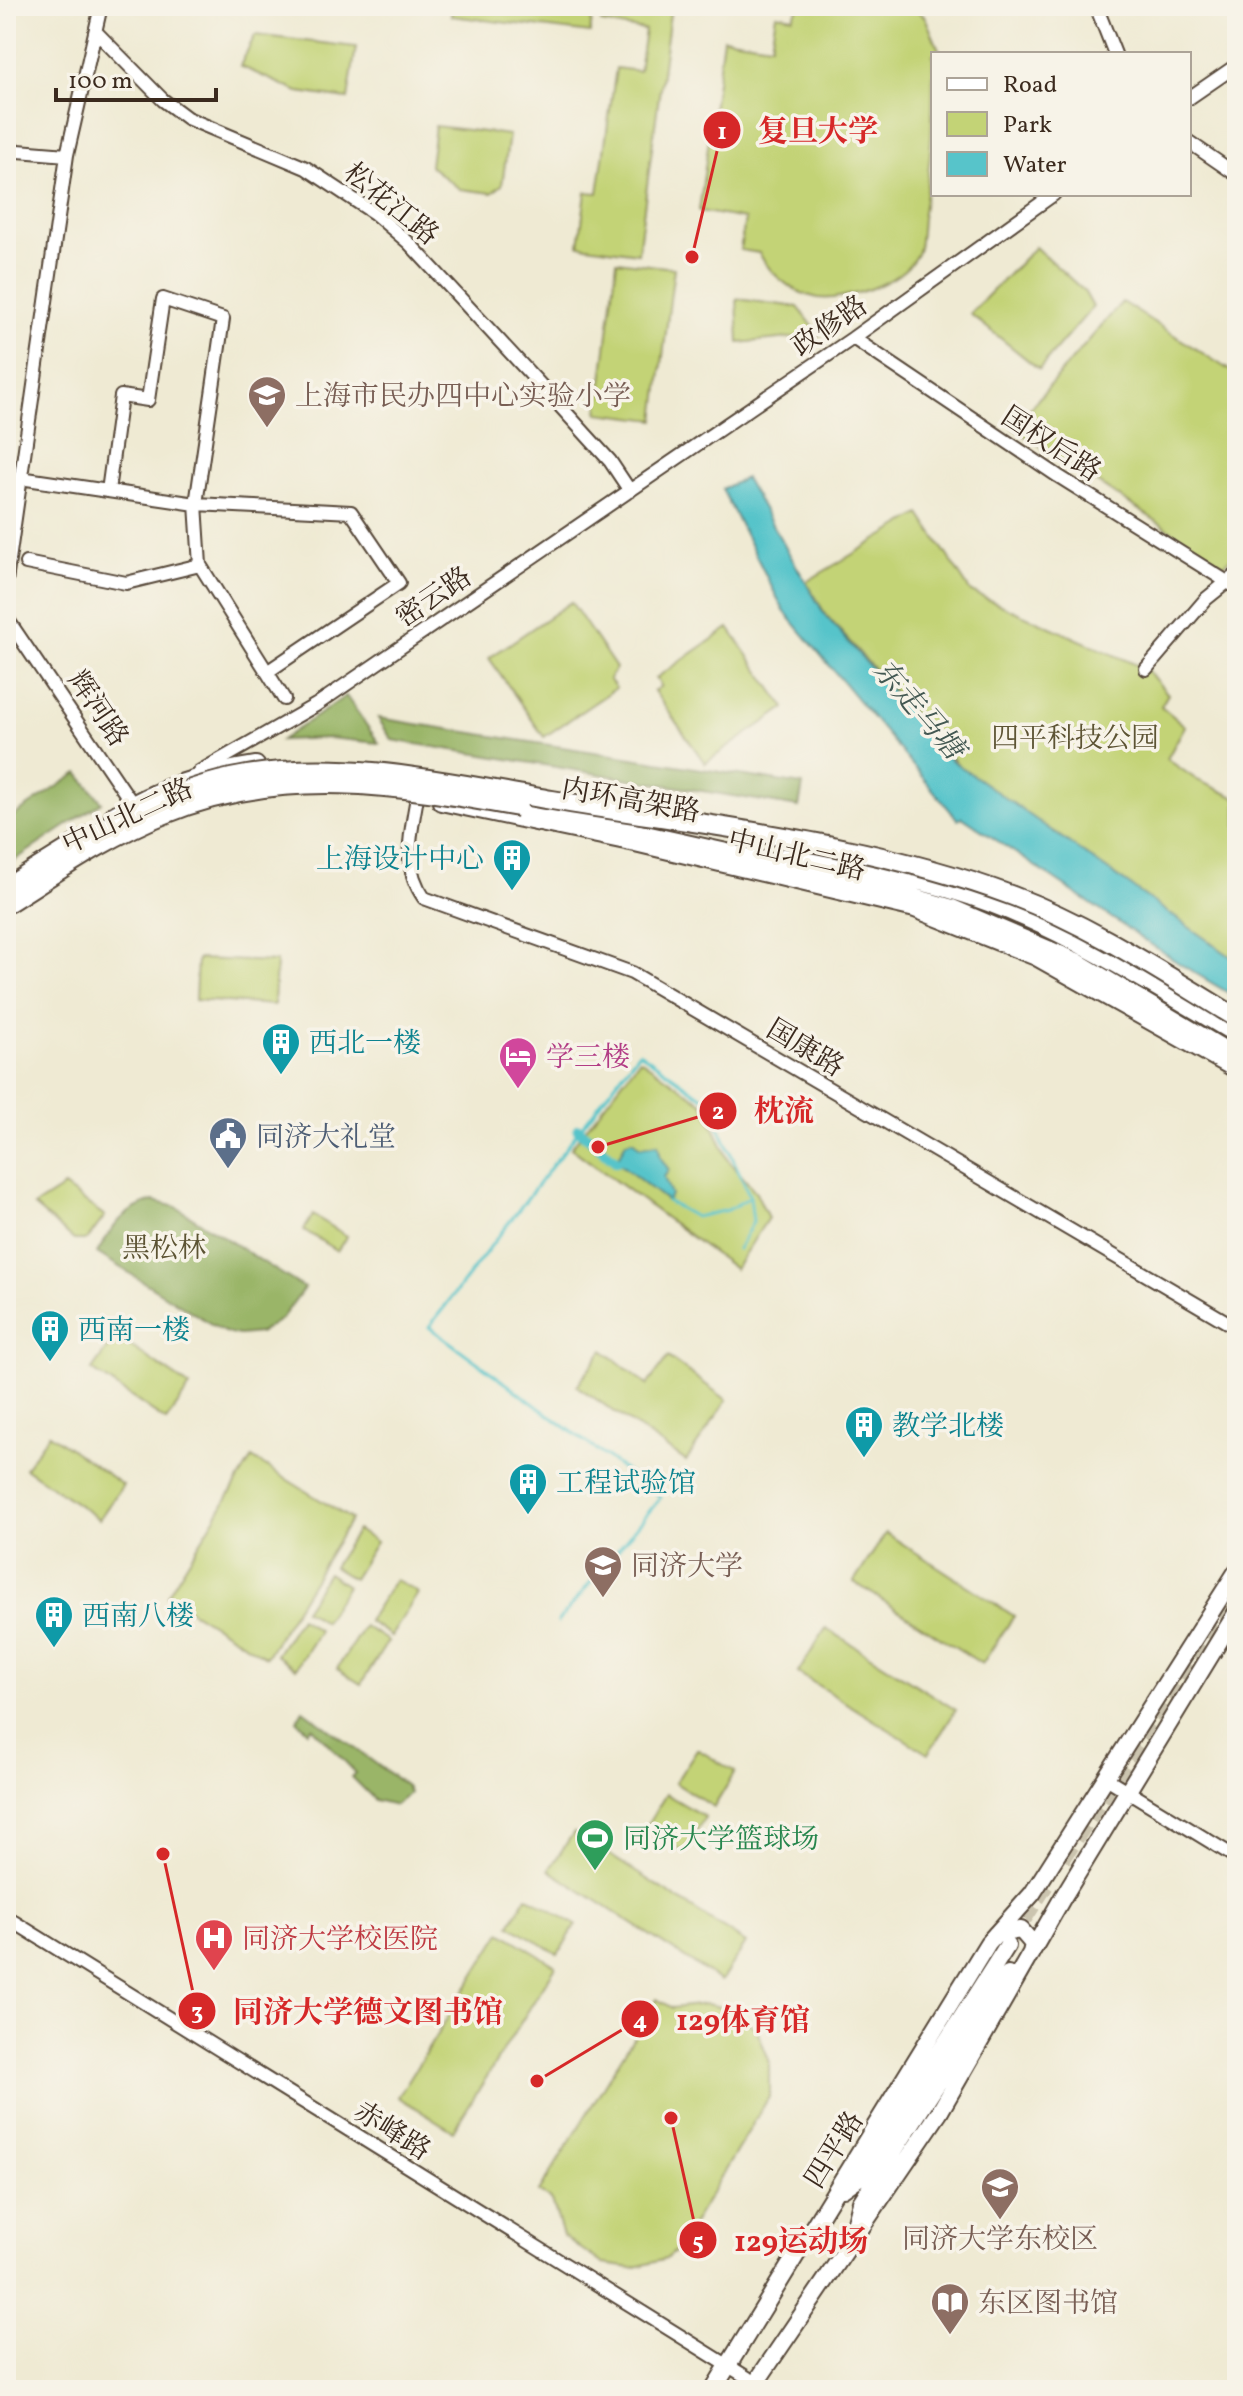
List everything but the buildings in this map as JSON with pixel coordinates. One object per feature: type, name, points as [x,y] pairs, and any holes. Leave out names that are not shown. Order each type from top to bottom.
[{"type":"highway","name":"内环高架路","points":[[6,888],[105,826],[167,797],[245,775],[290,769],[355,769],[635,813],[919,865],[1061,916],[1118,946],[1237,1018]]},
{"type":"highway","name":"内环高架路","points":[[6,904],[117,836],[163,814],[237,791],[345,782],[518,807],[741,846],[948,888],[1031,919],[1078,942],[1237,1033]]},
{"type":"highway","points":[[518,807],[865,884],[952,909],[1034,942],[1089,970],[1237,1058]]},
{"type":"main road","name":"中山北二路","points":[[6,880],[133,803],[186,779],[261,764],[353,762],[421,769],[779,831],[892,855],[1029,910],[1237,1033]]},
{"type":"main road","name":"中山北二路","points":[[6,912],[85,859],[208,804],[286,789],[346,786],[417,797],[635,843],[915,909],[1036,957],[1237,1070]]},
{"type":"main road","points":[[1013,1947],[1032,1894],[1237,1571]]},
{"type":"main road","points":[[754,2386],[850,2244],[861,2202],[1013,1947],[1129,1792],[1237,1612]]},
{"type":"main road","name":"四平路","points":[[713,2390],[834,2196],[861,2176],[1013,1947]]},
{"type":"street","points":[[6,581],[67,155],[101,6]]},
{"type":"street","points":[[1096,6],[1114,52]]},
{"type":"street","name":"松花江路","points":[[96,32],[163,100],[187,118],[306,168],[374,213],[409,243],[610,461],[630,491]]},
{"type":"street","points":[[1191,97],[1237,65]]},
{"type":"street","points":[[1191,143],[1237,175]]},
{"type":"street","points":[[6,150],[67,155]]},
{"type":"street","name":"政修路","points":[[630,491],[853,338],[1051,196]]},
{"type":"street","points":[[108,491],[121,396],[148,400],[163,299],[223,319],[196,504],[200,565],[284,699]]},
{"type":"street","name":"国权后路","points":[[853,338],[1058,476],[1234,581]]},
{"type":"street","points":[[20,478],[196,504],[351,512],[399,583],[267,672]]},
{"type":"street","name":"密云路","points":[[186,779],[261,739],[630,491]]},
{"type":"street","points":[[26,563],[126,583],[200,565]]},
{"type":"street","points":[[1146,669],[1206,599],[1234,581]]},
{"type":"street","name":"辉河路","points":[[6,617],[133,803],[145,830]]},
{"type":"street","points":[[261,739],[252,754],[253,760],[261,764]]},
{"type":"street","name":"国康路","points":[[417,797],[408,857],[414,884],[424,898],[632,973],[1237,1328]]},
{"type":"street","points":[[1106,1778],[1237,1858]]},
{"type":"street","name":"赤峰路","points":[[6,1917],[728,2366],[754,2386]]},
{"type":"green space","points":[[452,6],[594,6],[590,33],[451,16]]},
{"type":"green space","points":[[604,6],[671,6],[638,253],[579,245],[586,192],[598,193],[616,68],[639,71],[645,30],[601,23]]},
{"type":"green space","points":[[799,6],[911,6],[925,17],[940,52],[931,52],[930,156],[917,254],[901,272],[880,285],[833,298],[800,292],[780,279],[759,253],[740,250],[745,219],[699,211],[723,38],[771,45],[776,14],[793,17]]},
{"type":"green space","points":[[255,35],[356,47],[348,99],[298,92],[240,66]]},
{"type":"green space","points":[[435,126],[509,135],[502,185],[492,193],[460,189],[430,166]]},
{"type":"green space","points":[[1035,247],[1084,291],[1093,307],[1039,369],[970,314]]},
{"type":"green space","points":[[617,261],[674,268],[655,420],[598,413]]},
{"type":"green space","points":[[737,299],[798,307],[820,335],[739,343]]},
{"type":"green space","points":[[1122,302],[1237,375],[1237,550],[1224,565],[1013,428]]},
{"type":"green space","name":"四平科技公园","points":[[920,514],[971,592],[1146,669],[1168,694],[1161,706],[1185,726],[1167,759],[1197,780],[1237,798],[1237,961],[961,768],[826,615],[806,582]]},
{"type":"green space","points":[[571,602],[616,668],[609,679],[616,688],[544,737],[489,658]]},
{"type":"green space","points":[[729,628],[785,708],[705,763],[654,691],[661,686],[656,678]]},
{"type":"green space","points":[[346,696],[379,743],[329,738],[281,740]]},
{"type":"green space","points":[[378,718],[803,785],[799,807],[392,740]]},
{"type":"green space","points":[[78,773],[102,802],[6,866],[6,821]]},
{"type":"green space","points":[[197,959],[276,962],[274,1005],[195,1000]]},
{"type":"green space","points":[[640,1059],[704,1104],[728,1160],[756,1192],[768,1218],[735,1269],[571,1148]]},
{"type":"green space","points":[[64,1187],[105,1216],[87,1240],[74,1240],[34,1206]]},
{"type":"green space","name":"黑松林","points":[[153,1201],[176,1207],[304,1288],[281,1319],[259,1333],[239,1335],[224,1332],[97,1253],[126,1215]]},
{"type":"green space","points":[[313,1215],[347,1236],[337,1251],[304,1230]]},
{"type":"green space","points":[[116,1336],[190,1387],[166,1421],[92,1370]]},
{"type":"green space","points":[[603,1350],[647,1385],[668,1357],[727,1400],[686,1461],[577,1386]]},
{"type":"green space","points":[[49,1434],[123,1485],[99,1519],[25,1468]]},
{"type":"green space","points":[[252,1458],[351,1519],[266,1657],[167,1596]]},
{"type":"green space","points":[[357,1530],[376,1542],[353,1579],[333,1567]]},
{"type":"green space","points":[[886,1533],[1014,1616],[982,1664],[854,1582]]},
{"type":"green space","points":[[328,1573],[347,1586],[324,1622],[304,1610]]},
{"type":"green space","points":[[395,1579],[418,1593],[391,1636],[368,1621]]},
{"type":"green space","points":[[300,1618],[319,1631],[296,1668],[276,1655]]},
{"type":"green space","points":[[364,1626],[388,1641],[361,1684],[337,1669]]},
{"type":"green space","points":[[826,1628],[956,1710],[928,1754],[798,1673]]},
{"type":"green space","points":[[303,1710],[406,1786],[409,1793],[395,1805],[375,1800],[352,1777],[356,1773],[312,1727],[308,1731],[297,1720]]},
{"type":"green space","points":[[697,1749],[735,1772],[714,1807],[675,1783]]},
{"type":"green space","points":[[666,1794],[705,1817],[684,1852],[645,1829]]},
{"type":"green space","points":[[574,1832],[746,1943],[721,1981],[549,1870]]},
{"type":"green space","points":[[527,1896],[576,1925],[558,1954],[510,1925]]},
{"type":"green space","points":[[501,1932],[556,1966],[453,2131],[398,2097]]},
{"type":"green space","points":[[657,1999],[672,2008],[706,2004],[725,2008],[756,2028],[769,2060],[769,2097],[677,2250],[666,2259],[632,2268],[603,2264],[563,2236],[552,2201],[539,2192]]},
{"type":"water","name":"东走马塘","points":[[745,478],[825,615],[950,759],[1237,961],[1237,998],[1180,964],[962,817],[958,820],[784,611],[722,489]]},
{"type":"water","points":[[633,1140],[640,1147],[658,1144],[661,1158],[669,1170],[664,1177],[671,1195],[667,1201],[616,1161],[626,1142]]},
{"type":"waterway","points":[[558,1622],[661,1497],[429,1327],[639,1052],[707,1100],[750,1197],[753,1222],[738,1249]]},
{"type":"waterway","points":[[578,1129],[616,1161]]},
{"type":"waterway","points":[[667,1201],[695,1217],[728,1210],[750,1197]]},
{"type":"tunnel","points":[[1063,1859],[1237,1587]]},
{"type":"tunnel","points":[[1011,1939],[1046,1885]]},
{"type":"place","name":"复旦大学","points":[[692,257]]},
{"type":"place","name":"上海市民办四中心实验小学","points":[[267,429]]},
{"type":"place","name":"上海设计中心","points":[[512,892]]},
{"type":"place","name":"西北一楼","points":[[281,1076]]},
{"type":"place","name":"学三楼","points":[[518,1090]]},
{"type":"place","name":"枕流","points":[[598,1147]]},
{"type":"place","name":"同济大礼堂","points":[[228,1170]]},
{"type":"place","name":"西南一楼","points":[[50,1363]]},
{"type":"place","name":"教学北楼","points":[[864,1459]]},
{"type":"place","name":"工程试验馆","points":[[528,1516]]},
{"type":"place","name":"同济大学","points":[[603,1599]]},
{"type":"place","name":"西南八楼","points":[[54,1649]]},
{"type":"place","name":"同济大学德文图书馆","points":[[163,1854]]},
{"type":"place","name":"同济大学篮球场","points":[[595,1872]]},
{"type":"place","name":"同济大学校医院","points":[[214,1972]]},
{"type":"place","name":"129体育馆","points":[[537,2081]]},
{"type":"place","name":"129运动场","points":[[671,2118]]},
{"type":"place","name":"同济大学东校区","points":[[1000,2221]]},
{"type":"place","name":"东区图书馆","points":[[950,2336]]}]
